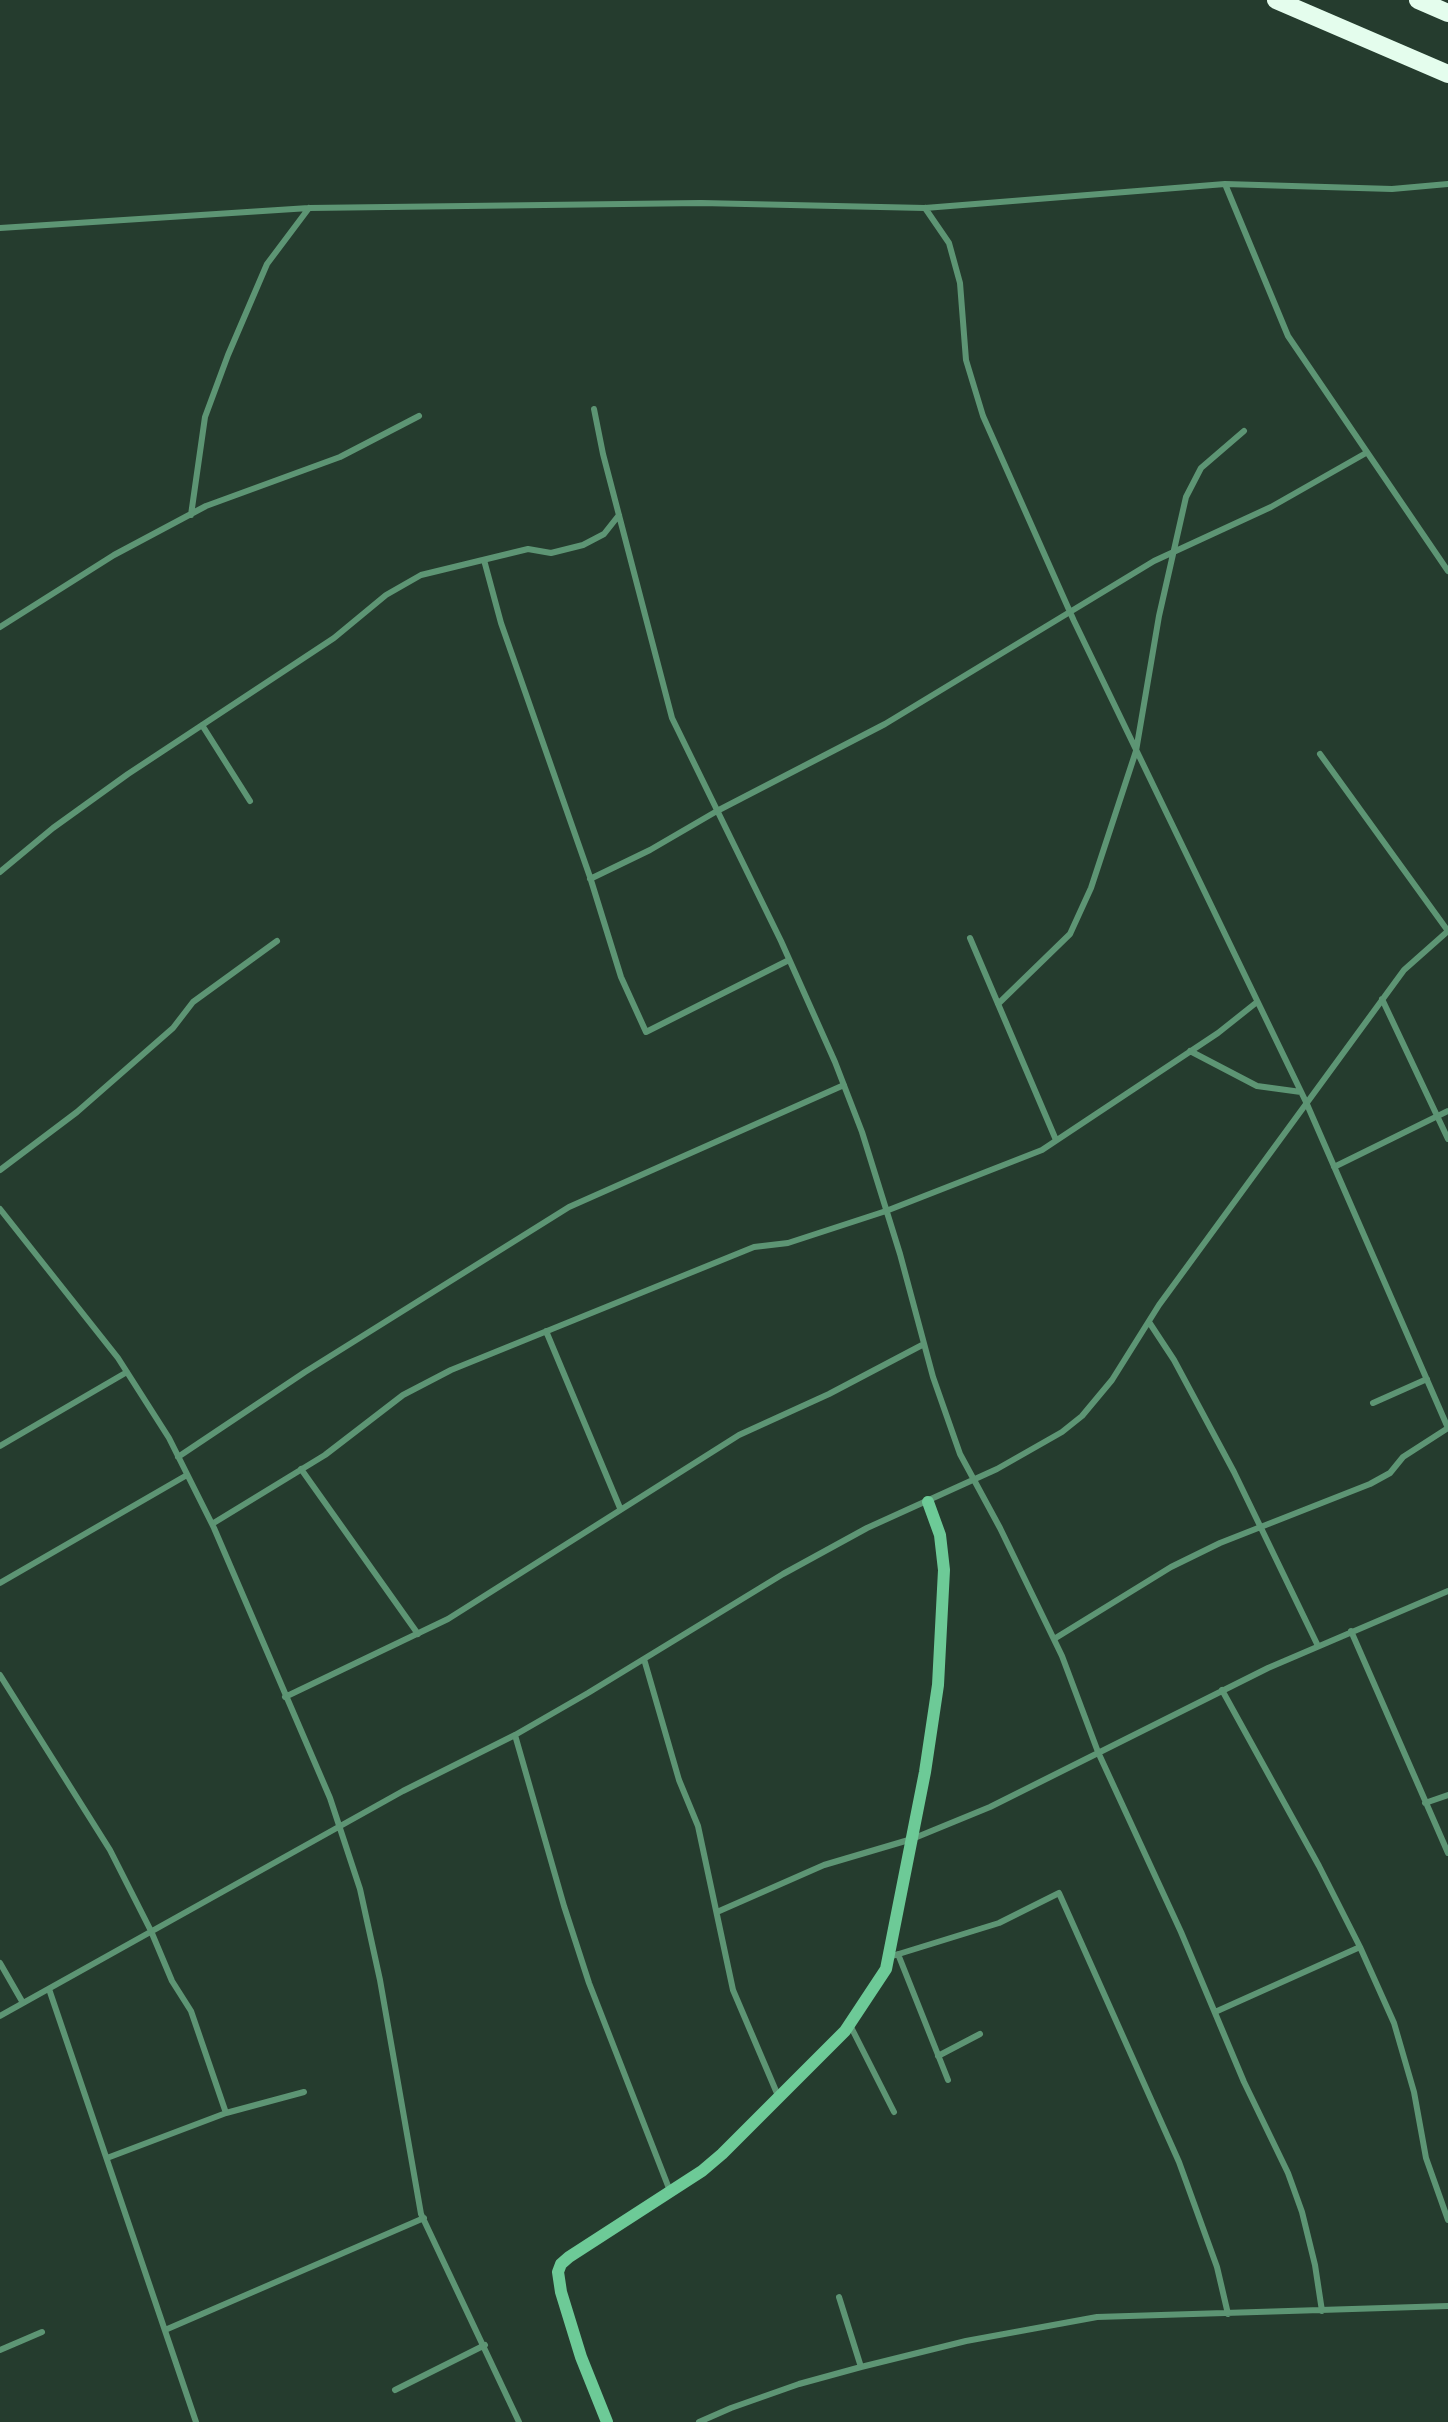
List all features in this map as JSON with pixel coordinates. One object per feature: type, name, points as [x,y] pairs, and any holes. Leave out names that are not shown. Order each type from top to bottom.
[{"type":"highway","points":[[1276,0],[1448,74]]},
{"type":"highway","points":[[1418,0],[1448,13]]},
{"type":"street","points":[[0,228],[309,208],[701,203],[925,208],[1225,184],[1392,189],[1448,184]]},
{"type":"street","points":[[1225,184],[1288,336],[1365,453],[1448,571]]},
{"type":"street","points":[[190,515],[205,417],[228,355],[267,264],[309,208]]},
{"type":"street","points":[[925,208],[949,243],[952,253],[960,283],[966,360],[983,416],[1071,613],[1306,1102],[1448,1428],[1403,1457],[1390,1473],[1370,1484],[1220,1543],[1171,1567],[1054,1639]]},
{"type":"street","points":[[594,409],[672,718],[789,960],[844,1085],[862,1132],[924,1344],[960,1454],[1000,1528],[1054,1639],[1098,1752],[1181,1932],[1244,2082],[1288,2174],[1302,2212],[1315,2265],[1322,2311]]},
{"type":"street","points":[[0,627],[114,555],[190,515],[261,485],[340,457],[419,416]]},
{"type":"street","points":[[998,1004],[1070,934],[1091,888],[1136,751],[1173,552],[1186,497],[1201,468],[1244,431]]},
{"type":"street","points":[[590,879],[650,850],[717,811],[885,724],[1154,561],[1271,507],[1365,453]]},
{"type":"street","points":[[0,872],[53,828],[202,724],[334,638],[386,595],[421,575],[528,549],[551,553],[584,545],[604,534],[620,515]]},
{"type":"street","points":[[483,560],[501,623],[590,879],[621,977],[646,1032],[789,960]]},
{"type":"street","points":[[202,724],[250,801]]},
{"type":"street","points":[[0,2016],[403,1791],[515,1735],[783,1574],[867,1528],[973,1480],[1062,1432],[1082,1416],[1112,1380],[1149,1322],[1382,999],[1404,970],[1448,931],[1320,754]]},
{"type":"street","points":[[970,938],[1056,1140]]},
{"type":"street","points":[[0,1170],[77,1112],[173,1028],[193,1002],[277,941]]},
{"type":"street","points":[[1382,999],[1448,1139]]},
{"type":"street","points":[[212,1524],[325,1455],[404,1395],[451,1370],[754,1247],[788,1243],[886,1210],[1042,1150],[1190,1051],[1257,1002]]},
{"type":"street","points":[[1190,1051],[1257,1086],[1301,1092]]},
{"type":"street","points":[[178,1457],[304,1371],[569,1207],[844,1085]]},
{"type":"street","points":[[1334,1167],[1438,1118],[1448,1111]]},
{"type":"street","points":[[0,1209],[127,1372],[178,1457],[212,1524],[330,1798],[365,1912],[424,2218],[519,2422]]},
{"type":"street","points":[[1149,1322],[1174,1360],[1262,1527],[1318,1646]]},
{"type":"street","points":[[546,1331],[620,1509]]},
{"type":"street","points":[[285,1697],[418,1634],[499,1588],[739,1435],[829,1394],[924,1344]]},
{"type":"street","points":[[0,1446],[127,1372]]},
{"type":"street","points":[[1373,1403],[1427,1379]]},
{"type":"street","points":[[301,1469],[418,1634]]},
{"type":"street","points":[[0,1583],[188,1475]]},
{"type":"street","points":[[607,2422],[581,2357],[558,2272],[569,2257],[716,2160],[850,2025],[893,1956],[938,1685],[944,1611],[944,1570],[940,1535],[928,1502]]},
{"type":"street","points":[[717,1912],[824,1865],[912,1839],[990,1807],[1222,1690],[1448,1591]]},
{"type":"street","points":[[1351,1632],[1448,1853]]},
{"type":"street","points":[[644,1659],[679,1780],[698,1826],[733,1990],[779,2099]]},
{"type":"street","points":[[0,1674],[110,1850],[151,1931],[172,1981],[191,2011],[226,2113]]},
{"type":"street","points":[[1222,1690],[1360,1947],[1394,2023],[1414,2092],[1426,2158],[1448,2220]]},
{"type":"street","points":[[515,1735],[564,1906],[589,1983],[670,2192]]},
{"type":"street","points":[[1425,1803],[1448,1795]]},
{"type":"street","points":[[893,1956],[999,1923],[1059,1893],[1179,2162],[1216,2267],[1228,2314]]},
{"type":"street","points":[[1215,2012],[1360,1947]]},
{"type":"street","points":[[893,1956],[948,2080]]},
{"type":"street","points":[[0,1963],[23,2003]]},
{"type":"street","points":[[49,1989],[196,2422]]},
{"type":"street","points":[[850,2025],[894,2112]]},
{"type":"street","points":[[938,2056],[980,2034]]},
{"type":"street","points":[[107,2158],[226,2113],[304,2092]]},
{"type":"street","points":[[165,2330],[424,2218]]},
{"type":"street","points":[[839,2297],[861,2367]]},
{"type":"street","points":[[699,2422],[787,2388],[861,2367],[966,2341],[1097,2317],[1448,2306]]},
{"type":"street","points":[[0,2350],[42,2332]]},
{"type":"street","points":[[394,2390],[485,2345]]}]
